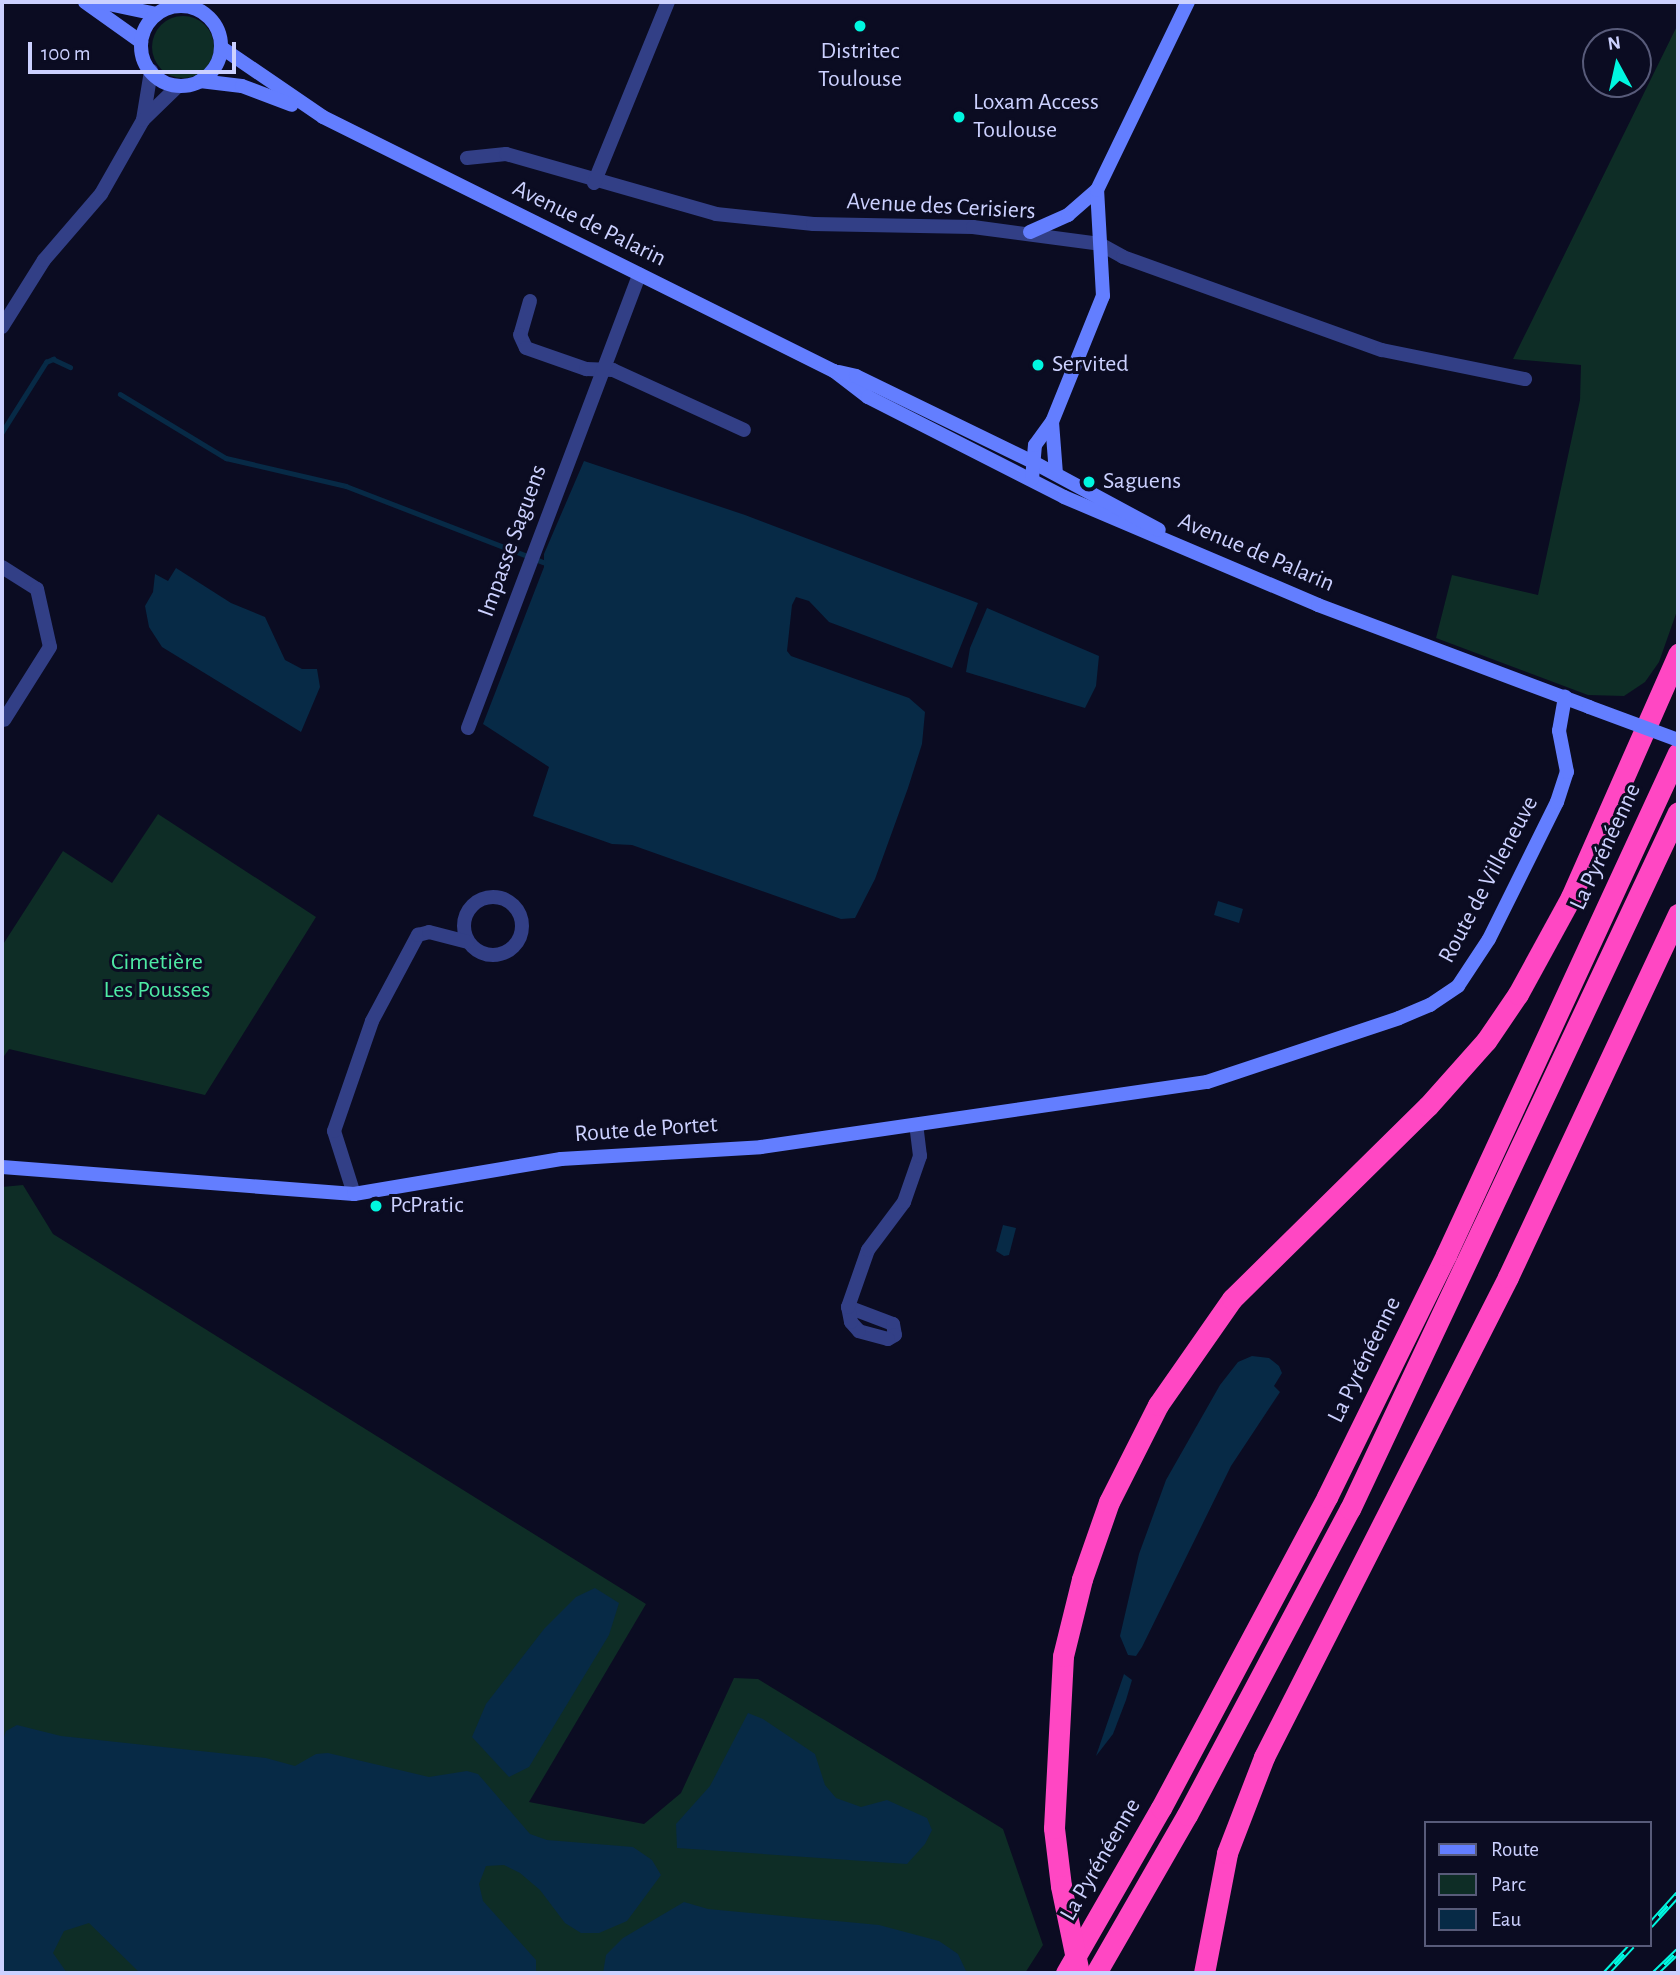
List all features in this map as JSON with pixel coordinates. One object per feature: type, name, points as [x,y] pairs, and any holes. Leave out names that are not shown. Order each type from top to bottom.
[{"type":"highway","points":[[1079,1973],[1060,1886],[1054,1828],[1063,1656],[1082,1579],[1109,1502],[1152,1417],[1232,1299],[1428,1106],[1486,1041],[1518,994],[1572,897],[1678,654]]},
{"type":"highway","name":"La Pyrénéenne","points":[[1066,1973],[1175,1784],[1327,1497],[1446,1255],[1678,753]]},
{"type":"highway","name":"La Pyrénéenne","points":[[1096,1973],[1187,1815],[1350,1509],[1469,1265],[1678,812]]},
{"type":"highway","points":[[1204,1973],[1227,1853],[1264,1757],[1496,1302],[1678,914]]},
{"type":"main road","points":[[85,2],[141,42],[151,71],[162,83],[177,87],[199,81],[219,64],[222,48],[209,7],[175,6],[156,14],[99,2]]},
{"type":"main road","points":[[1030,232],[1068,215],[1097,190],[1188,2]]},
{"type":"main road","points":[[141,42],[156,14]]},
{"type":"main road","name":"Avenue de Palarin","points":[[222,48],[323,117]]},
{"type":"main road","name":"Avenue de Palarin","points":[[199,81],[242,86],[323,117],[834,371],[868,397],[1031,470],[1108,518],[1178,542]]},
{"type":"main road","points":[[1031,470],[1035,445],[1052,422],[1102,296],[1097,190]]},
{"type":"main road","name":"Avenue de Palarin","points":[[834,371],[856,376],[1016,454],[1031,470],[1056,474],[1178,542],[1318,605],[1678,740]]},
{"type":"main road","points":[[1052,422],[1056,474]]},
{"type":"main road","points":[[1016,454],[1035,445]]},
{"type":"main road","points":[[1031,470],[1053,454]]},
{"type":"main road","name":"Route de Villeneuve","points":[[1289,1056],[1420,1009],[1458,986],[1489,939],[1557,802],[1567,772],[1559,731],[1565,697]]},
{"type":"main road","name":"Route de Portet","points":[[2,1167],[354,1194],[561,1159],[761,1147],[1208,1082],[1289,1056]]},
{"type":"street","points":[[594,183],[668,2]]},
{"type":"street","points":[[143,120],[151,71]]},
{"type":"street","points":[[2,327],[44,260],[101,194],[143,120],[177,87]]},
{"type":"street","name":"Avenue des Cerisiers","points":[[467,159],[506,154],[594,183],[716,214],[813,224],[973,226],[1100,244],[1123,257],[1382,350],[1525,379]]},
{"type":"street","name":"Impasse Saguens","points":[[468,729],[601,370],[640,274]]},
{"type":"street","points":[[530,301],[520,335],[526,348],[601,370],[613,370],[744,430]]},
{"type":"street","points":[[2,567],[37,589],[50,647],[4,720]]},
{"type":"street","points":[[354,1194],[334,1131],[372,1021],[418,935],[429,932],[468,942],[485,954],[505,953],[519,939],[518,912],[502,898],[474,903],[464,921],[468,942]]},
{"type":"street","points":[[848,1307],[868,1250],[904,1202],[920,1156],[916,1125]]},
{"type":"green space","points":[[183,16],[205,25],[214,47],[205,69],[183,78],[161,69],[152,47],[161,25]]},
{"type":"green space","points":[[1678,24],[1678,608],[1659,662],[1645,682],[1624,696],[1588,695],[1436,638],[1452,575],[1538,595],[1580,400],[1581,365],[1513,359],[1642,98],[1652,98],[1652,77]]},
{"type":"green space","name":"Cimetière Les Pousses","points":[[158,814],[316,917],[205,1095],[9,1049],[2,1059],[2,946],[63,851],[112,883]]},
{"type":"green space","points":[[23,1185],[53,1234],[646,1604],[529,1802],[644,1824],[681,1793],[734,1678],[758,1679],[1003,1829],[1043,1945],[1025,1973],[2,1973],[2,1187]]},
{"type":"water","points":[[584,461],[745,515],[978,603],[952,668],[829,622],[809,601],[796,597],[792,605],[787,651],[791,656],[909,698],[925,712],[922,744],[908,788],[875,879],[855,918],[841,919],[632,845],[612,844],[533,816],[549,767],[483,724],[544,567],[544,554]]},
{"type":"water","points":[[176,568],[231,603],[265,617],[285,660],[302,669],[317,669],[320,687],[301,732],[162,647],[149,627],[145,606],[153,592],[155,574],[168,581]]},
{"type":"water","points":[[987,608],[1099,656],[1096,686],[1085,708],[966,672],[970,648]]},
{"type":"water","points":[[1218,901],[1243,909],[1239,923],[1214,915]]},
{"type":"water","points":[[1003,1225],[1016,1228],[1009,1255],[1004,1256],[996,1251]]},
{"type":"water","points":[[1252,1356],[1269,1358],[1279,1366],[1282,1373],[1274,1386],[1280,1392],[1231,1466],[1142,1647],[1136,1656],[1128,1655],[1120,1636],[1139,1554],[1166,1480],[1220,1385],[1238,1362]]},
{"type":"water","points":[[595,1588],[619,1603],[609,1635],[529,1767],[509,1777],[472,1737],[486,1704],[544,1629],[576,1597]]},
{"type":"water","points":[[1124,1674],[1132,1680],[1126,1700],[1113,1734],[1096,1756]]},
{"type":"water","points":[[748,1713],[763,1719],[815,1754],[825,1785],[836,1798],[861,1807],[887,1800],[927,1818],[932,1830],[925,1844],[907,1864],[677,1848],[676,1824],[710,1786]]},
{"type":"water","points":[[17,1725],[61,1736],[266,1758],[295,1766],[316,1754],[328,1753],[429,1777],[467,1771],[478,1774],[530,1834],[547,1840],[633,1847],[652,1860],[661,1875],[627,1921],[599,1933],[581,1933],[565,1923],[540,1890],[520,1873],[504,1865],[486,1866],[479,1884],[483,1901],[536,1960],[536,1973],[140,1973],[89,1923],[64,1931],[53,1953],[67,1973],[2,1973],[2,1743],[6,1731]]},
{"type":"water","points":[[684,1902],[708,1909],[879,1925],[939,1941],[958,1954],[967,1973],[603,1973],[606,1955],[623,1938]]},
{"type":"waterway","points":[[2,432],[46,362],[53,359],[70,367]]},
{"type":"waterway","points":[[120,394],[226,458],[346,486],[543,562]]},
{"type":"railway","points":[[1652,1923],[1678,1894]]},
{"type":"railway","points":[[1606,1973],[1630,1947]]},
{"type":"railway","points":[[1655,1973],[1678,1951]]},
{"type":"place","name":"Distritec Toulouse","points":[[860,26]]},
{"type":"place","name":"Loxam Access Toulouse","points":[[959,117]]},
{"type":"place","name":"Servited","points":[[1038,365]]},
{"type":"place","name":"Saguens","points":[[1089,482]]},
{"type":"place","name":"PcPratic","points":[[376,1206]]}]
